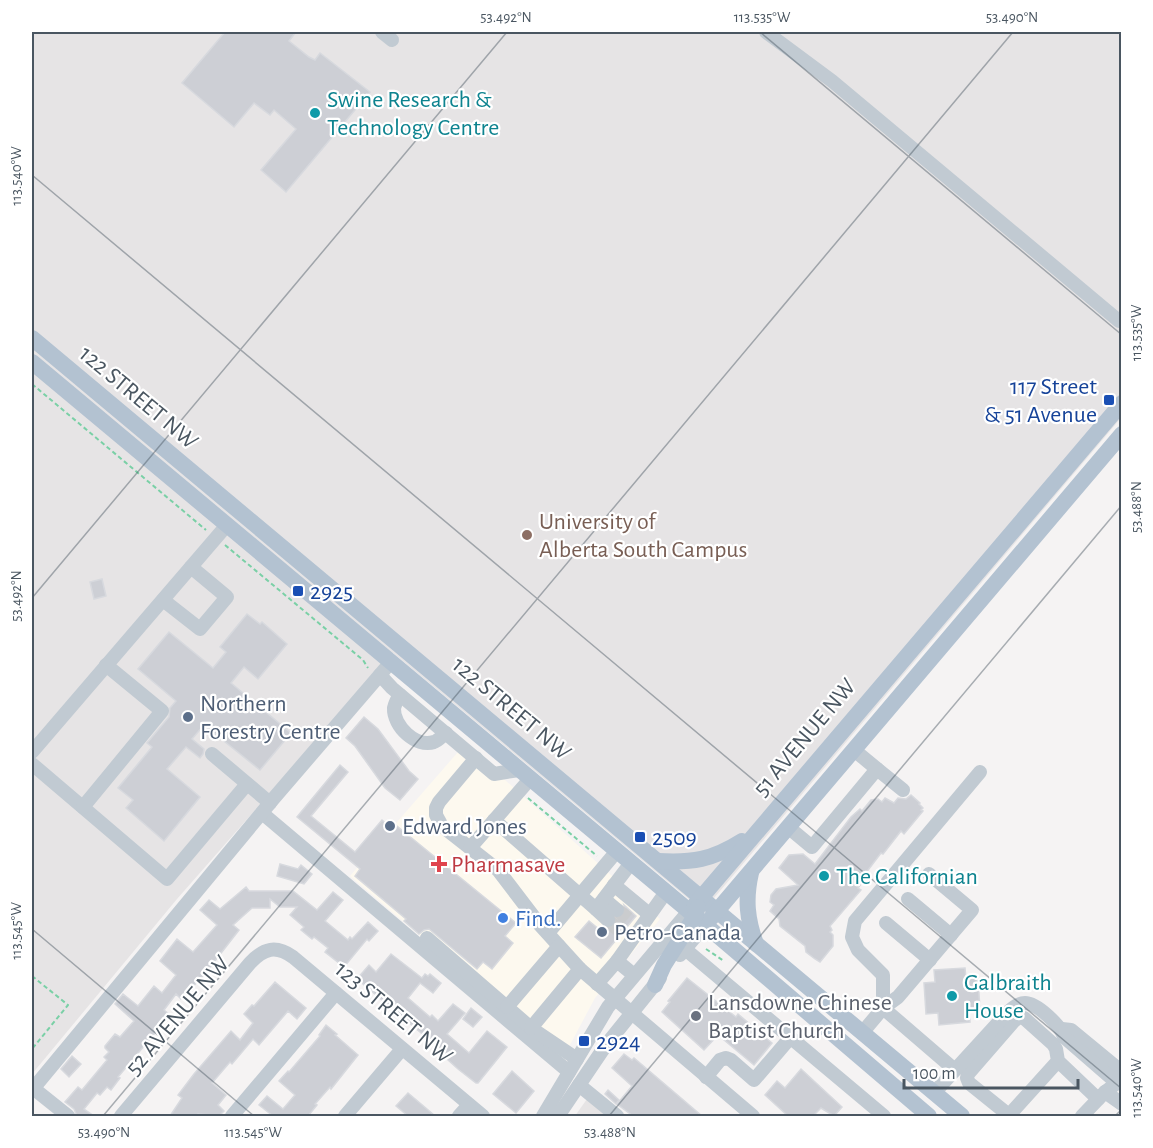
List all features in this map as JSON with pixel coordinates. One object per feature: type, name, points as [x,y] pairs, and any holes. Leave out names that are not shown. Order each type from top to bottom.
[{"type":"main road","name":"122 STREET NW","points":[[32,338],[962,1116]]},
{"type":"main road","name":"122 STREET NW","points":[[32,362],[221,531],[385,668],[525,774],[929,1116]]},
{"type":"main road","name":"51 AVENUE NW","points":[[710,904],[755,833],[1122,403]]},
{"type":"main road","name":"51 AVENUE NW","points":[[696,918],[751,871],[1122,434]]},
{"type":"main road","points":[[710,904],[787,795]]},
{"type":"main road","points":[[657,861],[686,862],[713,857],[755,833]]},
{"type":"main road","points":[[751,871],[746,905],[748,923],[756,945]]},
{"type":"main road","points":[[655,985],[664,965],[696,918]]},
{"type":"street","points":[[769,32],[832,81],[1119,321]]},
{"type":"street","points":[[32,752],[221,531]]},
{"type":"street","points":[[163,600],[200,629],[227,597],[191,567]]},
{"type":"street","points":[[83,807],[162,711],[106,665]]},
{"type":"street","points":[[68,1116],[32,1089],[385,668],[400,695],[494,774],[525,774]]},
{"type":"street","points":[[400,695],[394,709],[395,717],[400,728],[413,739],[435,742],[446,733]]},
{"type":"street","points":[[854,750],[903,790]]},
{"type":"street","points":[[212,754],[247,784],[266,808],[569,1072]]},
{"type":"street","points":[[476,758],[436,808],[436,815],[442,826],[498,870],[580,969],[753,1116]]},
{"type":"street","points":[[32,764],[167,879],[247,784]]},
{"type":"street","points":[[789,827],[812,847],[877,769]]},
{"type":"street","points":[[883,1008],[884,975],[858,950],[852,937],[855,921],[980,772]]},
{"type":"street","points":[[470,848],[494,820],[525,774]]},
{"type":"street","points":[[494,820],[579,895],[600,904],[613,915]]},
{"type":"street","points":[[548,933],[617,851]]},
{"type":"street","points":[[862,1033],[883,1008],[898,997],[972,910],[908,858]]},
{"type":"street","points":[[600,904],[631,863]]},
{"type":"street","points":[[888,882],[951,935]]},
{"type":"street","points":[[615,885],[649,914]]},
{"type":"street","points":[[597,984],[617,961],[626,937],[635,925],[649,914],[666,892]]},
{"type":"street","points":[[867,906],[930,960]]},
{"type":"street","name":"51 AVENUE NW","points":[[543,1116],[614,999],[634,975],[696,918]]},
{"type":"street","name":"51 AVENUE NW","points":[[558,1116],[631,1013],[686,948],[696,918]]},
{"type":"street","points":[[427,938],[531,1028],[577,1059]]},
{"type":"street","points":[[507,1007],[559,946]]},
{"type":"street","name":"123 STREET NW","points":[[272,948],[282,950],[293,957],[483,1116]]},
{"type":"street","name":"52 AVENUE NW","points":[[121,1116],[250,963],[262,951],[272,948]]},
{"type":"street","points":[[686,948],[884,1116]]},
{"type":"street","points":[[617,961],[634,975]]},
{"type":"street","points":[[531,1028],[580,969]]},
{"type":"street","points":[[232,1116],[336,993]]},
{"type":"street","points":[[934,1093],[1008,1012],[1019,1004],[1033,1004],[1062,1029],[1071,1030],[1120,1080],[1082,1116]]},
{"type":"street","points":[[883,1008],[955,1070]]},
{"type":"street","points":[[1058,1061],[1019,1113],[1005,1112],[969,1083],[967,1078],[968,1074],[1019,1017],[1024,1018],[1053,1044],[1058,1061],[1102,1095],[1122,1104]]},
{"type":"street","points":[[706,1077],[720,1060],[726,1058],[754,1080],[790,1038]]},
{"type":"street","points":[[345,1116],[402,1048]]},
{"type":"street","points":[[579,1085],[617,1116]]},
{"type":"street","points":[[459,1116],[469,1105]]},
{"type":"path","points":[[32,384],[221,531],[363,660]]},
{"type":"path","points":[[32,976],[68,1005],[32,1049]]},
{"type":"shaded area","name":"University of Alberta South Campus","points":[[32,32],[1121,32],[1121,418],[703,911],[393,653],[177,899],[32,1074]]},
{"type":"shaded area","points":[[465,744],[660,919],[595,998],[563,1058],[350,876]]},
{"type":"shaded area","points":[[587,1099],[608,1116],[575,1116]]},
{"type":"building","name":"Swine Research & Technology Centre","points":[[225,32],[296,32],[289,41],[315,60],[320,53],[370,92],[286,192],[261,170],[296,129],[274,110],[270,115],[254,103],[234,127],[182,83]]},
{"type":"building","points":[[102,579],[106,596],[94,599],[90,582]]},
{"type":"building","points":[[247,614],[260,624],[262,622],[287,644],[258,679],[244,667],[231,683],[291,733],[260,770],[204,725],[192,739],[204,749],[200,758],[186,747],[167,769],[200,797],[164,841],[126,808],[133,800],[118,788],[152,747],[147,743],[169,717],[170,708],[176,701],[138,669],[169,632],[213,668],[226,652],[220,647]]},
{"type":"building","points":[[364,717],[378,729],[409,771],[418,779],[400,800],[385,788],[355,746],[346,738]]},
{"type":"building","points":[[340,765],[348,772],[311,816],[355,852],[382,820],[389,826],[392,822],[516,923],[505,936],[513,943],[492,969],[483,962],[477,969],[429,929],[419,934],[404,921],[406,919],[355,876],[360,869],[297,817]]},
{"type":"building","name":"The Californian","points":[[911,795],[920,803],[923,811],[904,834],[901,831],[883,854],[881,853],[859,882],[861,884],[858,888],[861,890],[830,926],[833,946],[820,962],[806,952],[805,946],[780,926],[779,919],[770,911],[774,905],[770,902],[771,895],[776,889],[798,885],[779,868],[789,855],[803,854],[815,864],[851,817],[860,809],[862,811],[871,800],[878,799],[882,802],[885,798],[894,803],[898,798],[906,799]]},
{"type":"building","points":[[280,864],[298,869],[301,865],[312,874],[304,884],[277,876]]},
{"type":"building","points":[[246,887],[249,891],[293,891],[317,910],[333,892],[343,900],[325,921],[348,940],[350,937],[352,939],[368,922],[378,931],[369,941],[367,939],[344,967],[325,952],[328,948],[301,930],[304,927],[290,915],[297,907],[280,907],[270,899],[270,908],[252,908],[233,925],[239,930],[204,975],[181,999],[176,994],[164,1010],[170,1015],[118,1077],[120,1078],[111,1090],[107,1087],[100,1095],[97,1093],[84,1109],[94,1116],[77,1116],[74,1109],[65,1102],[78,1087],[82,1090],[107,1060],[104,1057],[109,1052],[105,1046],[115,1034],[120,1037],[134,1021],[115,1004],[123,994],[138,1006],[154,986],[162,993],[176,975],[160,961],[177,939],[193,952],[217,925],[200,910],[209,900],[220,909]]},
{"type":"building","name":"Petro-Canada","points":[[624,905],[636,916],[601,958],[575,937],[589,921],[600,930],[603,927],[610,929],[617,919],[624,915],[626,911]]},
{"type":"building","points":[[391,954],[422,978],[425,974],[428,976],[430,974],[441,983],[433,993],[420,983],[408,998],[430,1017],[432,1015],[438,1021],[453,1004],[465,1013],[447,1034],[469,1053],[487,1031],[507,1047],[478,1083],[458,1069],[437,1050],[439,1048],[357,979],[369,965],[376,972]]},
{"type":"building","name":"Galbraith House","points":[[965,968],[966,979],[978,978],[980,1010],[969,1011],[970,1022],[939,1025],[938,1013],[926,1014],[924,983],[935,982],[934,970]]},
{"type":"building","name":"Lansdowne Chinese Baptist Church","points":[[687,978],[736,1017],[738,1014],[772,1043],[754,1065],[718,1035],[704,1050],[662,1012]]},
{"type":"building","points":[[275,982],[306,1008],[297,1019],[288,1011],[259,1045],[253,1039],[212,1083],[226,1095],[218,1105],[224,1111],[219,1116],[198,1114],[196,1116],[170,1116],[182,1098],[178,1095],[231,1031],[240,1040],[253,1023],[244,1014]]},
{"type":"building","points":[[471,1008],[482,1017],[473,1027],[463,1019]]},
{"type":"building","points":[[326,1025],[358,1055],[331,1089],[330,1087],[315,1104],[317,1105],[308,1116],[273,1116],[259,1105],[267,1096],[283,1109],[295,1095],[279,1081],[320,1036]]},
{"type":"building","points":[[624,1054],[632,1060],[634,1058],[702,1116],[633,1116],[617,1104],[632,1086],[612,1068]]},
{"type":"building","points":[[72,1056],[81,1064],[69,1077],[61,1069]]},
{"type":"building","points":[[801,1069],[842,1107],[834,1116],[821,1108],[813,1116],[788,1116],[765,1095],[777,1081],[785,1088]]},
{"type":"building","points":[[512,1071],[534,1091],[516,1113],[493,1094]]},
{"type":"building","points":[[608,1090],[619,1100],[616,1104],[605,1094]]},
{"type":"building","points":[[408,1093],[435,1116],[408,1116],[396,1106]]},
{"type":"tunnel","points":[[617,910],[632,922]]},
{"type":"tunnel","points":[[608,920],[622,933]]},
{"type":"place","name":"Swine Research & Technology Centre","points":[[315,113]]},
{"type":"place","name":"117 Street & 51 Avenue","points":[[1109,400]]},
{"type":"place","name":"University of Alberta South Campus","points":[[527,535]]},
{"type":"place","name":"2925","points":[[298,591]]},
{"type":"place","name":"Northern Forestry Centre","points":[[188,717]]},
{"type":"place","name":"Edward Jones","points":[[390,826]]},
{"type":"place","name":"2509","points":[[640,837]]},
{"type":"place","name":"Pharmasave","points":[[439,864]]},
{"type":"place","name":"The Californian","points":[[824,876]]},
{"type":"place","name":"Find.","points":[[503,918]]},
{"type":"place","name":"Petro-Canada","points":[[602,932]]},
{"type":"place","name":"Galbraith House","points":[[952,996]]},
{"type":"place","name":"Lansdowne Chinese Baptist Church","points":[[696,1016]]},
{"type":"place","name":"2924","points":[[584,1041]]}]
